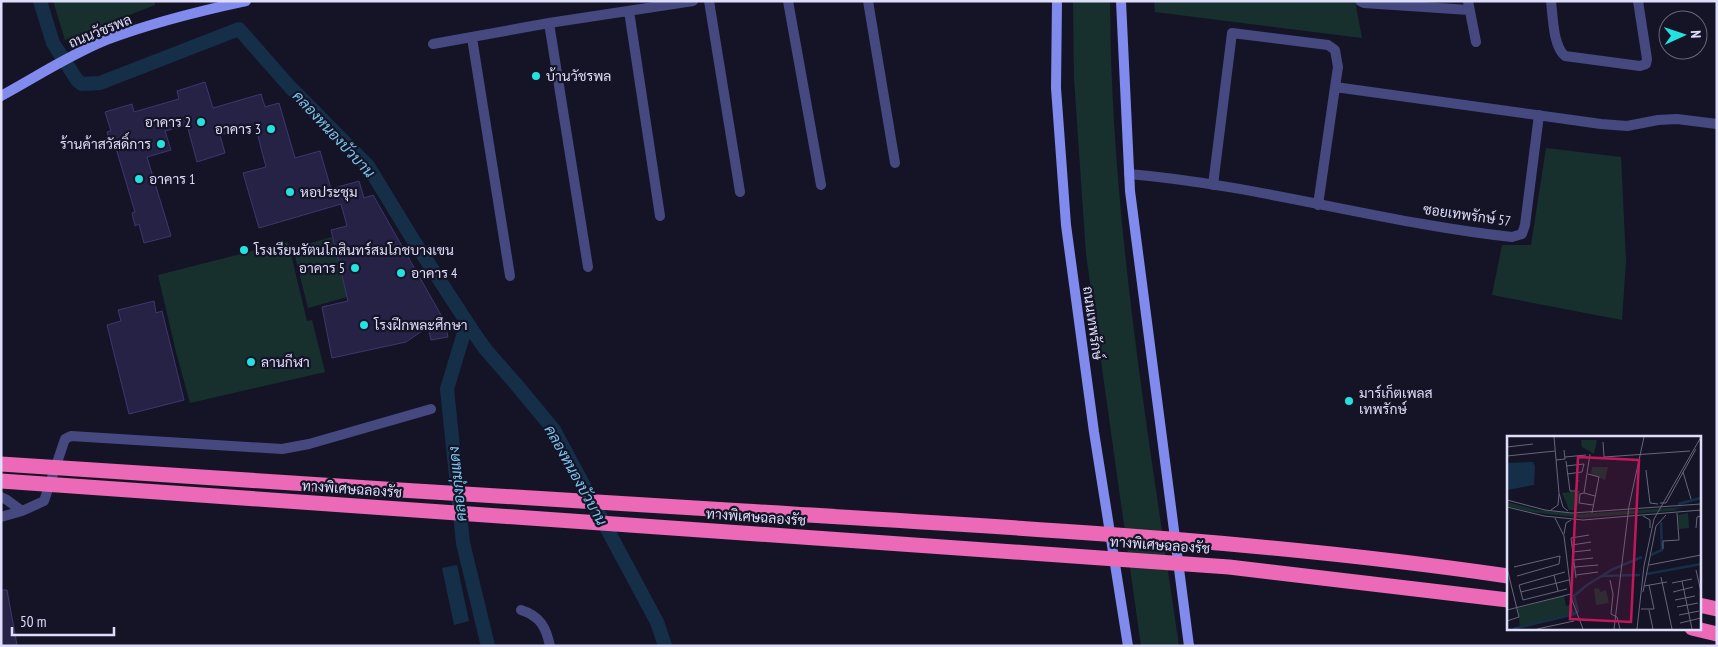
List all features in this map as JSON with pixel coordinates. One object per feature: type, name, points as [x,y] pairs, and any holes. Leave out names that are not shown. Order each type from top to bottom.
[{"type":"highway","name":"ทางพิเศษฉลองรัช","points":[[1,464],[897,520],[1222,543],[1452,568],[1507,576]]},
{"type":"highway","name":"ทางพิเศษฉลองรัช","points":[[1,481],[1229,567],[1507,600]]},
{"type":"highway","points":[[1700,605],[1717,608]]},
{"type":"highway","points":[[1700,630],[1717,634]]},
{"type":"main road","name":"ถนนวัชรพล","points":[[1,96],[54,66],[106,40],[160,22],[246,1]]},
{"type":"main road","name":"ถนนเทพรักษ์","points":[[1057,1],[1056,88],[1066,225],[1094,432],[1127,643]]},
{"type":"main road","points":[[1121,1],[1130,191],[1189,646]]},
{"type":"street","points":[[433,44],[549,23],[693,1]]},
{"type":"street","points":[[709,1],[740,192]]},
{"type":"street","points":[[788,1],[820,185]]},
{"type":"street","points":[[868,1],[895,163]]},
{"type":"street","points":[[1360,1],[1364,3],[1468,6],[1476,42]]},
{"type":"street","points":[[1550,1],[1557,44],[1559,51],[1565,56],[1640,66],[1646,64],[1647,59],[1638,1]]},
{"type":"street","points":[[629,11],[660,216]]},
{"type":"street","points":[[549,23],[588,267]]},
{"type":"street","points":[[1213,185],[1232,33],[1328,45],[1335,50],[1338,66],[1318,205]]},
{"type":"street","points":[[472,38],[510,276]]},
{"type":"street","points":[[1335,87],[1600,124],[1627,126],[1658,120],[1677,119],[1717,124]]},
{"type":"street","name":"ซอยเทพรักษ์ 57","points":[[1129,174],[1165,177],[1318,205],[1512,237],[1522,234],[1525,225],[1539,115]]},
{"type":"street","points":[[1,517],[22,511],[44,501],[65,439],[71,436],[282,449],[309,444],[431,410]]},
{"type":"street","points":[[1,497],[22,511]]},
{"type":"street","points":[[521,610],[530,612],[538,618],[547,632],[550,646]]},
{"type":"green space","points":[[53,1],[155,1],[155,5],[65,40]]},
{"type":"green space","points":[[1073,1],[1110,1],[1112,82],[1124,244],[1133,325],[1179,646],[1141,646],[1086,254],[1074,78]]},
{"type":"green space","points":[[1154,1],[1355,1],[1362,38],[1155,12]]},
{"type":"green space","points":[[1546,148],[1621,157],[1626,261],[1622,320],[1492,295],[1502,245],[1531,245]]},
{"type":"green space","points":[[332,237],[347,297],[308,308],[293,248]]},
{"type":"green space","points":[[288,242],[307,321],[312,320],[325,372],[190,403],[158,275]]},
{"type":"water","points":[[457,565],[469,621],[454,625],[442,568]]},
{"type":"building","points":[[205,82],[213,108],[261,94],[265,107],[279,103],[295,158],[320,151],[331,189],[359,181],[364,198],[373,195],[445,322],[448,337],[431,340],[428,327],[406,342],[332,358],[322,307],[348,301],[331,230],[347,226],[341,204],[259,228],[243,173],[266,167],[255,125],[220,135],[225,153],[197,162],[187,125],[165,131],[171,150],[147,157],[171,236],[144,243],[139,224],[135,226],[132,213],[135,212],[115,145],[111,146],[107,132],[111,131],[105,112],[132,104],[134,112],[179,99],[177,91]]},
{"type":"building","points":[[154,301],[156,313],[162,311],[184,400],[129,414],[107,325],[121,321],[118,310]]},
{"type":"building","points":[[1,590],[7,590],[17,645],[1,646]]},
{"type":"waterway","name":"คลองหนองบัวบาน","points":[[40,1],[53,43],[77,80],[82,84],[100,83],[239,29],[290,87],[368,166],[474,333],[486,350],[554,430],[657,622],[665,646]]},
{"type":"waterway","name":"คลองกุ่มแดง","points":[[467,323],[447,389],[463,543],[488,646]]},
{"type":"place","name":"บ้านวัชรพล","points":[[536,76]]},
{"type":"place","name":"อาคาร 2","points":[[201,122]]},
{"type":"place","name":"อาคาร 3","points":[[271,129]]},
{"type":"place","name":"ร้านค้าสวัสดิ์การ","points":[[161,144]]},
{"type":"place","name":"อาคาร 1","points":[[139,179]]},
{"type":"place","name":"หอประชุม","points":[[290,192]]},
{"type":"place","name":"โรงเรียนรัตนโกสินทร์สมโภชบางเขน","points":[[244,250]]},
{"type":"place","name":"อาคาร 5","points":[[355,268]]},
{"type":"place","name":"อาคาร 4","points":[[401,273]]},
{"type":"place","name":"โรงฝึกพละศึกษา","points":[[364,325]]},
{"type":"place","name":"ลานกีฬา","points":[[251,362]]},
{"type":"place","name":"มาร์เก็ตเพลส เทพรักษ์","points":[[1349,401]]}]
